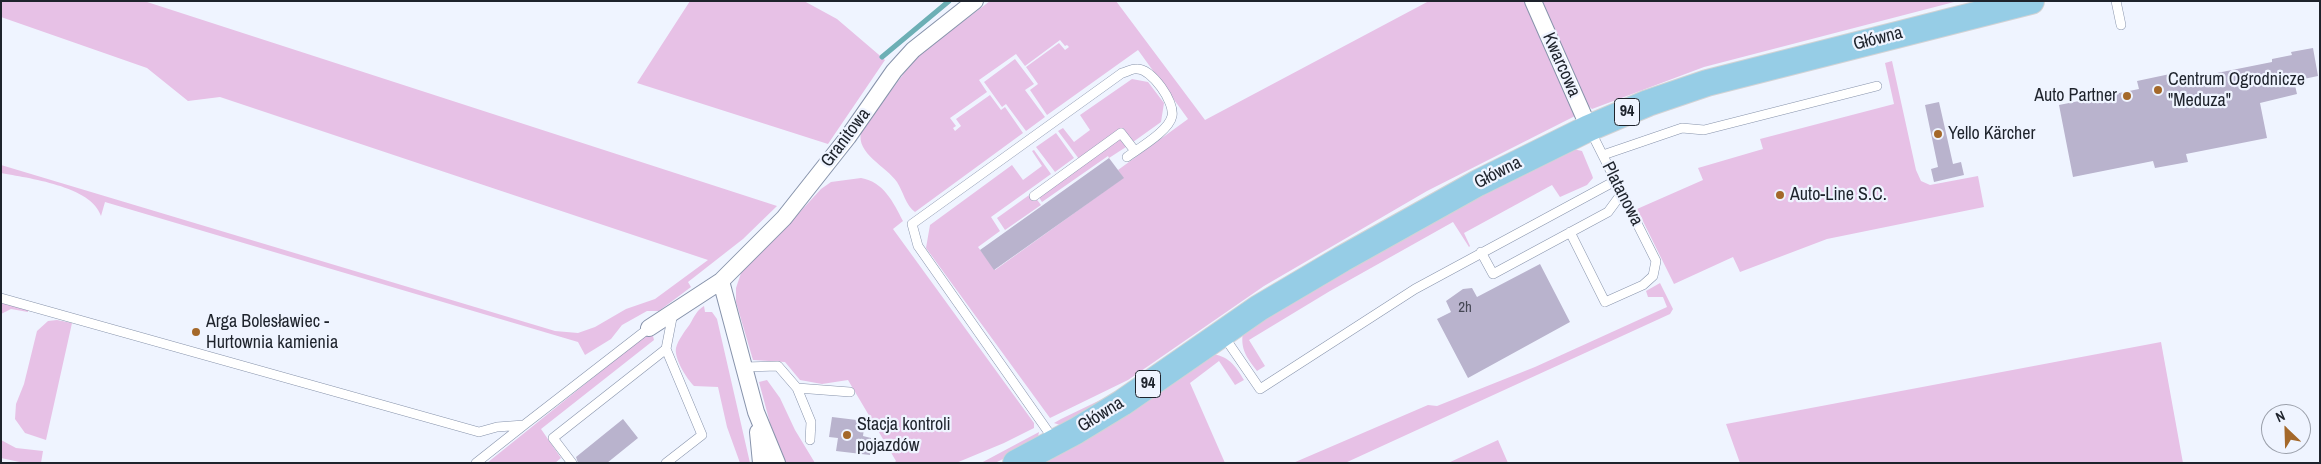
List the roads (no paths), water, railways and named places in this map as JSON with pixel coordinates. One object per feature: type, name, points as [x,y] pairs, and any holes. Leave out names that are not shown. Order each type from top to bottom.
[{"type":"main road","name":"Główna","points":[[1016,463],[1055,443],[1122,403],[1222,333],[1298,284],[1478,183],[1589,128],[1648,103],[1707,83],[2031,1]]},
{"type":"street","name":"Granitowa","points":[[649,328],[673,310],[721,281],[784,218],[848,137],[894,71],[913,50],[975,1]]},
{"type":"street","name":"Kwarcowa","points":[[1533,1],[1589,128]]},
{"type":"street","points":[[721,281],[756,412],[762,463]]},
{"type":"street","points":[[756,412],[777,463]]},
{"type":"lane","points":[[2116,1],[2122,25]]},
{"type":"lane","points":[[1055,443],[918,246],[912,224],[1122,73],[1137,68],[1150,73],[1170,101],[1172,115],[1167,127],[1127,157]]},
{"type":"lane","points":[[1603,155],[1682,128],[1704,130],[1877,86]]},
{"type":"lane","name":"Platanowa","points":[[1570,232],[1605,302],[1643,285],[1653,276],[1656,261],[1589,128]]},
{"type":"lane","points":[[1034,196],[1121,133],[1135,151]]},
{"type":"lane","points":[[1222,333],[1260,389],[1415,289],[1616,181]]},
{"type":"lane","points":[[1481,252],[1493,274],[1608,212],[1622,193]]},
{"type":"lane","points":[[1,298],[479,432],[497,427],[524,425]]},
{"type":"lane","points":[[666,463],[702,435],[666,349],[673,310]]},
{"type":"lane","name":"Granitowa","points":[[476,463],[649,328]]},
{"type":"lane","points":[[572,463],[553,438],[666,349]]},
{"type":"lane","points":[[745,367],[778,366],[797,388],[812,422],[810,440]]},
{"type":"lane","points":[[797,388],[850,392]]},
{"type":"waterway","points":[[882,57],[949,1]]},
{"type":"place","name":"Centrum Ogrodnicze \"Meduza\"","points":[[2158,90]]},
{"type":"place","name":"Auto Partner","points":[[2127,96]]},
{"type":"place","name":"Yello Kärcher","points":[[1938,134]]},
{"type":"place","name":"Auto-Line S.C.","points":[[1780,195]]},
{"type":"place","name":"Arga Bolesławiec - Hurtownia kamienia","points":[[196,332]]},
{"type":"place","name":"Stacja kontroli pojazdów","points":[[847,435]]}]
